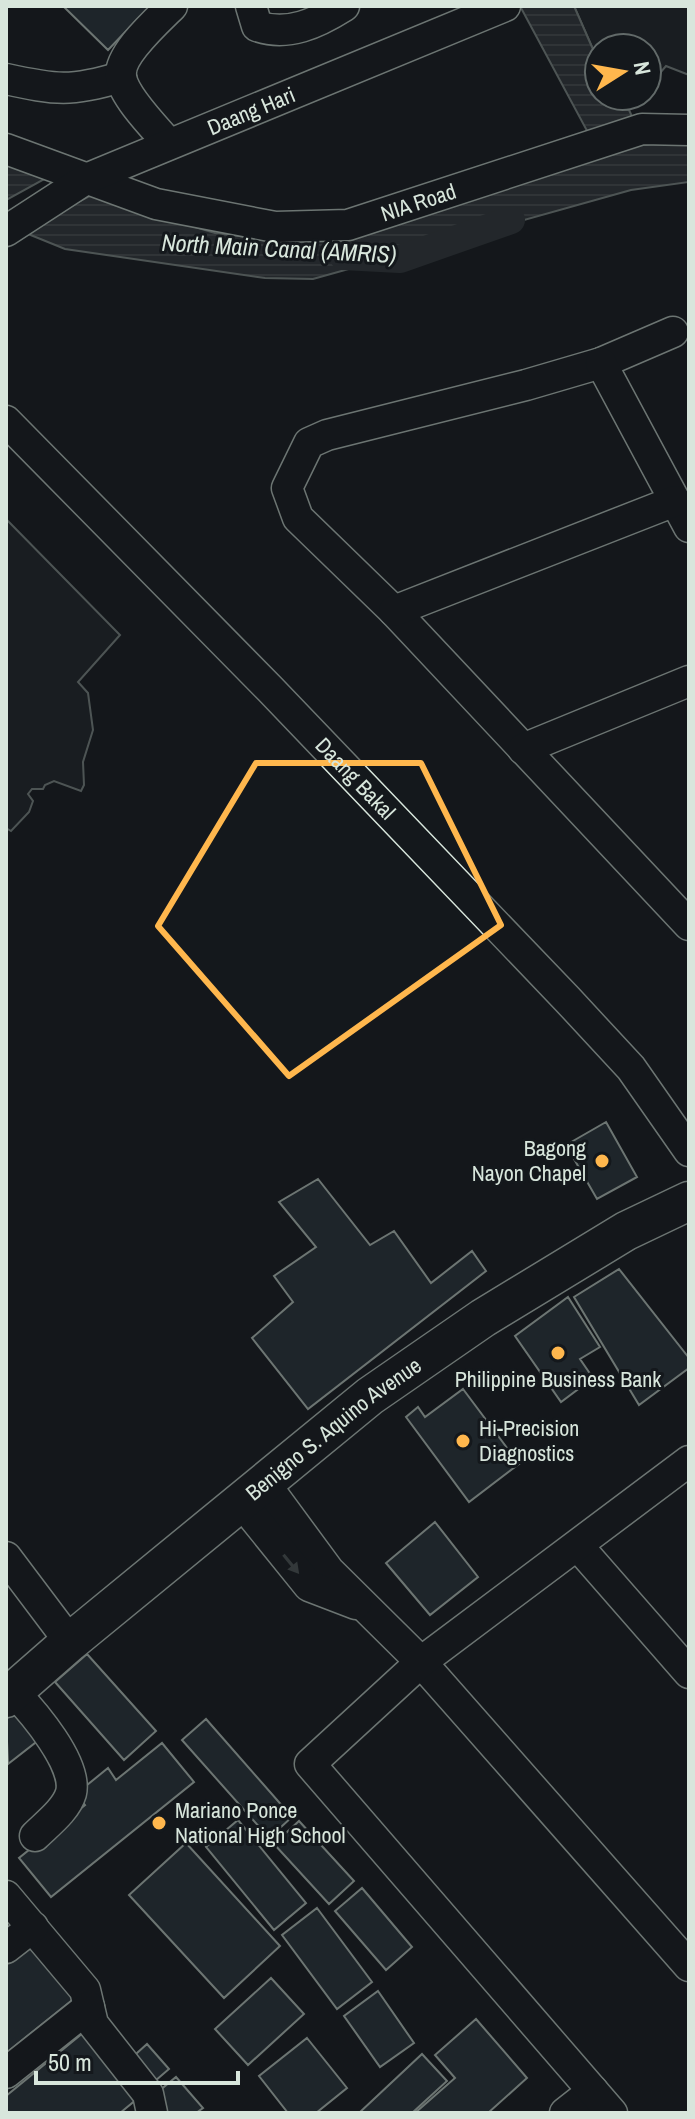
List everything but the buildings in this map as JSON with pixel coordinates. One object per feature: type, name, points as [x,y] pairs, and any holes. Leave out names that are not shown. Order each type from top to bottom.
[{"type":"main road","name":"Benigno S. Aquino Avenue","points":[[10,1695],[70,1642],[370,1396],[483,1318],[626,1231],[689,1201]]},
{"type":"street","points":[[169,144],[134,104],[121,77],[124,61],[172,6]]},
{"type":"street","points":[[251,6],[257,26],[274,32],[312,24],[344,6]]},
{"type":"street","name":"Daang Hari","points":[[8,229],[86,179],[498,7]]},
{"type":"street","points":[[6,79],[50,89],[85,88],[121,77]]},
{"type":"street","name":"NIA Road","points":[[6,149],[156,204],[275,227],[348,225],[642,129],[689,130]]},
{"type":"street","points":[[673,332],[601,363],[327,435],[309,443],[287,488],[298,518],[472,691],[689,925]]},
{"type":"street","points":[[394,611],[682,514],[601,363]]},
{"type":"street","name":"Daang Bakal","points":[[6,421],[270,689],[567,999],[631,1068],[689,1151]]},
{"type":"street","points":[[523,749],[689,681]]},
{"type":"street","points":[[565,2113],[603,2102],[310,1764],[421,1662],[689,1461]]},
{"type":"street","points":[[254,1494],[421,1662],[689,1966]]},
{"type":"street","points":[[578,1546],[689,1673]]},
{"type":"street","points":[[6,1557],[70,1642]]},
{"type":"street","points":[[10,1695],[60,1752],[71,1774],[71,1791],[66,1803],[35,1836]]},
{"type":"street","points":[[6,1896],[85,1990],[93,2024],[148,2094],[152,2113]]},
{"type":"street","points":[[6,1948],[33,1927]]},
{"type":"street","points":[[6,2073],[89,2007]]},
{"type":"highlighted area","points":[[256,763],[421,763],[501,925],[289,1076],[158,926]]},
{"type":"shaded area","points":[[574,6],[689,6],[689,75],[666,66],[663,69],[663,32],[585,32]]},
{"type":"shaded area","points":[[6,519],[120,635],[78,682],[88,693],[93,730],[83,762],[84,785],[81,791],[54,781],[43,789],[32,789],[28,794],[33,801],[29,812],[11,831],[6,828]]},
{"type":"water","name":"North Main Canal (AMRIS)","points":[[520,6],[574,6],[585,32],[583,32],[583,112],[630,112],[645,145],[689,138],[689,182],[631,190],[313,279],[265,278],[65,249],[6,225],[6,163],[215,233],[273,240],[599,153]]},
{"type":"pier","points":[[46,178],[92,195],[20,232],[6,225],[6,200]]},
{"type":"waterway","name":"North Main Canal (AMRIS)","points":[[343,256],[400,259],[511,220]]},
{"type":"place","name":"Bagong Nayon Chapel","points":[[602,1161]]},
{"type":"place","name":"Philippine Business Bank","points":[[558,1353]]},
{"type":"place","name":"Hi-Precision Diagnostics","points":[[463,1441]]},
{"type":"place","name":"Mariano Ponce National High School","points":[[159,1823]]}]
